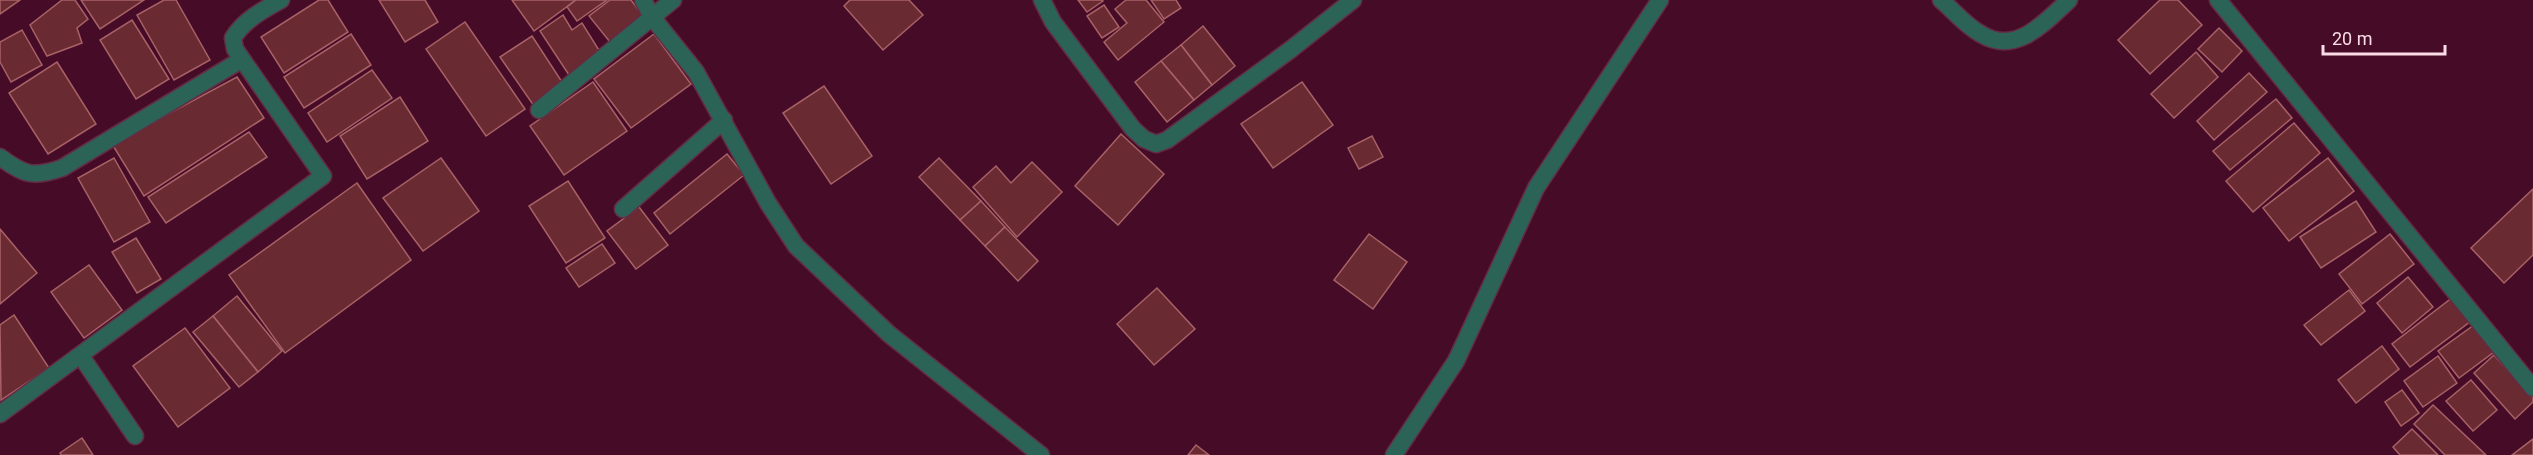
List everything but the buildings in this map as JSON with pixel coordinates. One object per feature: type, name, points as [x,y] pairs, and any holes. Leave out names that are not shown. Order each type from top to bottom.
[{"type":"street","points":[[0,414],[323,176],[235,49],[233,38],[238,30],[281,0]]},
{"type":"street","points":[[643,0],[652,18],[696,72],[768,203],[796,246],[889,334],[1041,455]]},
{"type":"street","points":[[539,110],[673,0]]},
{"type":"street","points":[[1042,0],[1053,22],[1133,129],[1144,139],[1155,144],[1167,140],[1186,127],[1353,0]]},
{"type":"street","points":[[1394,455],[1456,361],[1536,188],[1660,0]]},
{"type":"street","points":[[1941,0],[1981,35],[2002,42],[2020,39],[2036,30],[2069,0]]},
{"type":"street","points":[[2218,0],[2533,388]]},
{"type":"street","points":[[0,157],[18,170],[35,175],[62,168],[241,60]]},
{"type":"street","points":[[623,209],[724,120]]},
{"type":"street","points":[[81,356],[135,436]]}]
